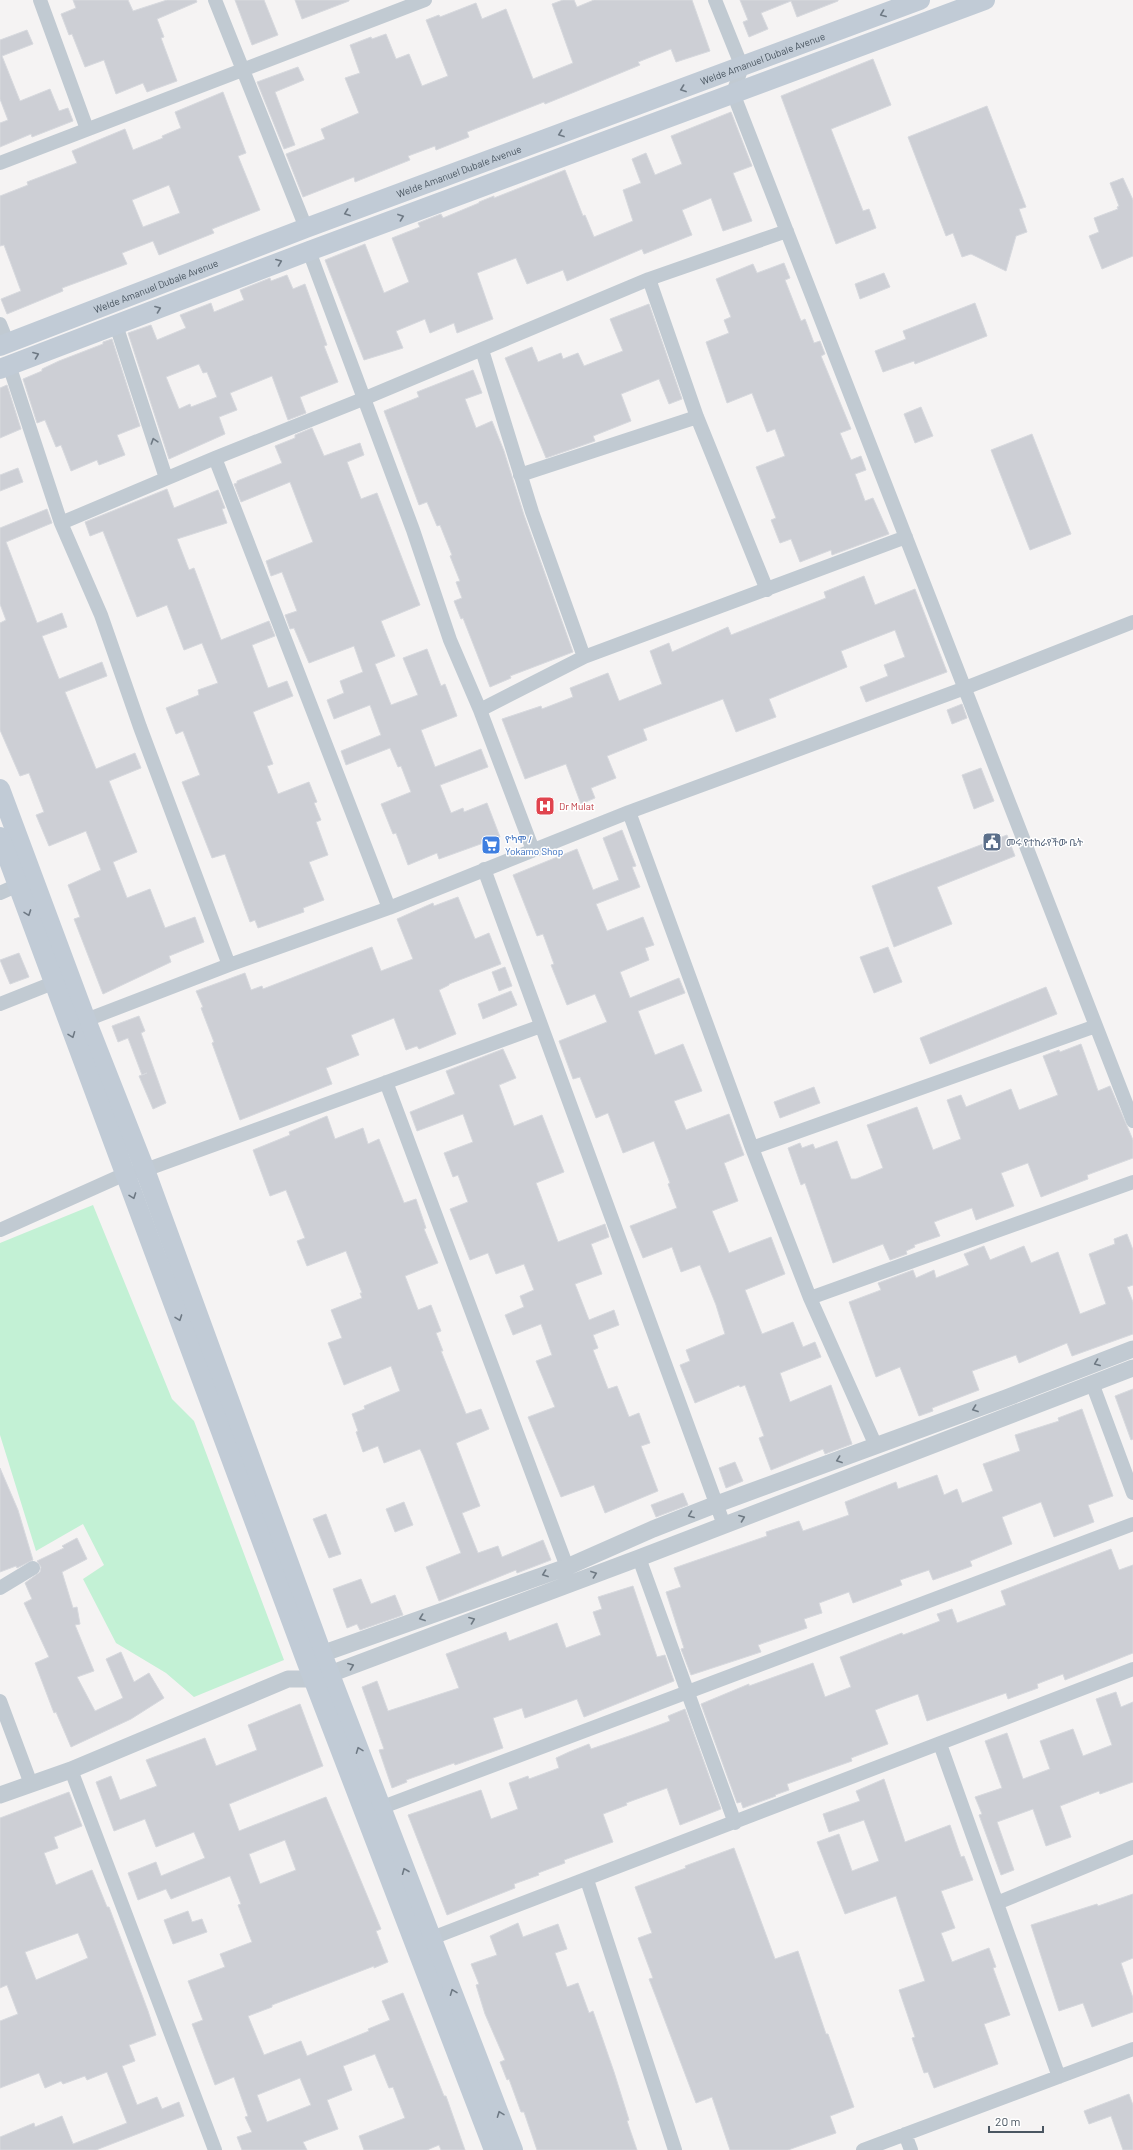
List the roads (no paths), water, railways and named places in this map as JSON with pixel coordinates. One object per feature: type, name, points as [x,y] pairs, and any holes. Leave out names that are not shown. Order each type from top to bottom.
[{"type":"main road","name":"Welde Amanuel Dubale Avenue","points":[[4,345],[306,228],[920,0]]},
{"type":"main road","points":[[5,367],[309,251],[985,0]]},
{"type":"main road","points":[[0,789],[86,1020],[145,1170],[314,1657]]},
{"type":"main road","points":[[0,837],[125,1174],[314,1657],[380,1808],[514,2150]]},
{"type":"main road","points":[[322,1676],[494,2150]]},
{"type":"street","points":[[40,0],[88,129]]},
{"type":"street","points":[[215,0],[306,228]]},
{"type":"street","points":[[0,163],[426,0]]},
{"type":"street","points":[[715,0],[742,67],[733,93],[1133,1121]]},
{"type":"street","points":[[60,523],[166,478],[482,350],[649,279],[787,231]]},
{"type":"street","points":[[309,251],[413,530],[450,640],[480,710],[533,850]]},
{"type":"street","points":[[649,279],[697,417],[766,590]]},
{"type":"street","points":[[0,324],[4,345]]},
{"type":"street","points":[[116,325],[166,478]]},
{"type":"street","points":[[482,350],[532,512],[584,657]]},
{"type":"street","points":[[5,367],[60,523],[101,615],[140,727],[229,965]]},
{"type":"street","points":[[520,475],[697,417]]},
{"type":"street","points":[[215,458],[389,908]]},
{"type":"street","points":[[480,710],[584,657],[906,537]]},
{"type":"street","points":[[86,1020],[229,965],[389,908],[629,812],[965,688],[1133,622]]},
{"type":"street","points":[[629,812],[752,1148],[810,1298],[876,1446]]},
{"type":"street","points":[[484,869],[724,1525]]},
{"type":"street","points":[[0,893],[18,885]]},
{"type":"street","points":[[0,1004],[53,983]]},
{"type":"street","points":[[0,1230],[125,1174],[145,1170],[541,1026]]},
{"type":"street","points":[[752,1148],[1096,1026]]},
{"type":"street","points":[[386,1082],[567,1567]]},
{"type":"street","points":[[810,1298],[1133,1182]]},
{"type":"street","points":[[0,1795],[71,1770],[288,1679],[314,1657],[567,1567],[653,1529],[717,1504],[1133,1349]]},
{"type":"street","points":[[288,1679],[322,1676],[639,1558],[1133,1368]]},
{"type":"street","points":[[1092,1383],[1133,1493]]},
{"type":"street","points":[[380,1808],[1133,1524]]},
{"type":"street","points":[[639,1558],[686,1693],[735,1823]]},
{"type":"street","points":[[0,1588],[33,1568]]},
{"type":"street","points":[[432,1938],[587,1880],[1133,1669]]},
{"type":"street","points":[[0,1701],[31,1784]]},
{"type":"street","points":[[940,1744],[1059,2077]]},
{"type":"street","points":[[71,1770],[215,2150]]},
{"type":"street","points":[[997,1903],[1133,1848]]},
{"type":"street","points":[[587,1880],[675,2150]]},
{"type":"street","points":[[863,2150],[1133,2049]]},
{"type":"street","points":[[905,2134],[911,2150]]},
{"type":"place","name":"Dr Mulat","points":[[545,806]]},
{"type":"place","name":"መሩ የተከራየችው ቤት","points":[[992,842]]},
{"type":"place","name":"ዮካሞ / Yokamo Shop","points":[[491,845]]}]
